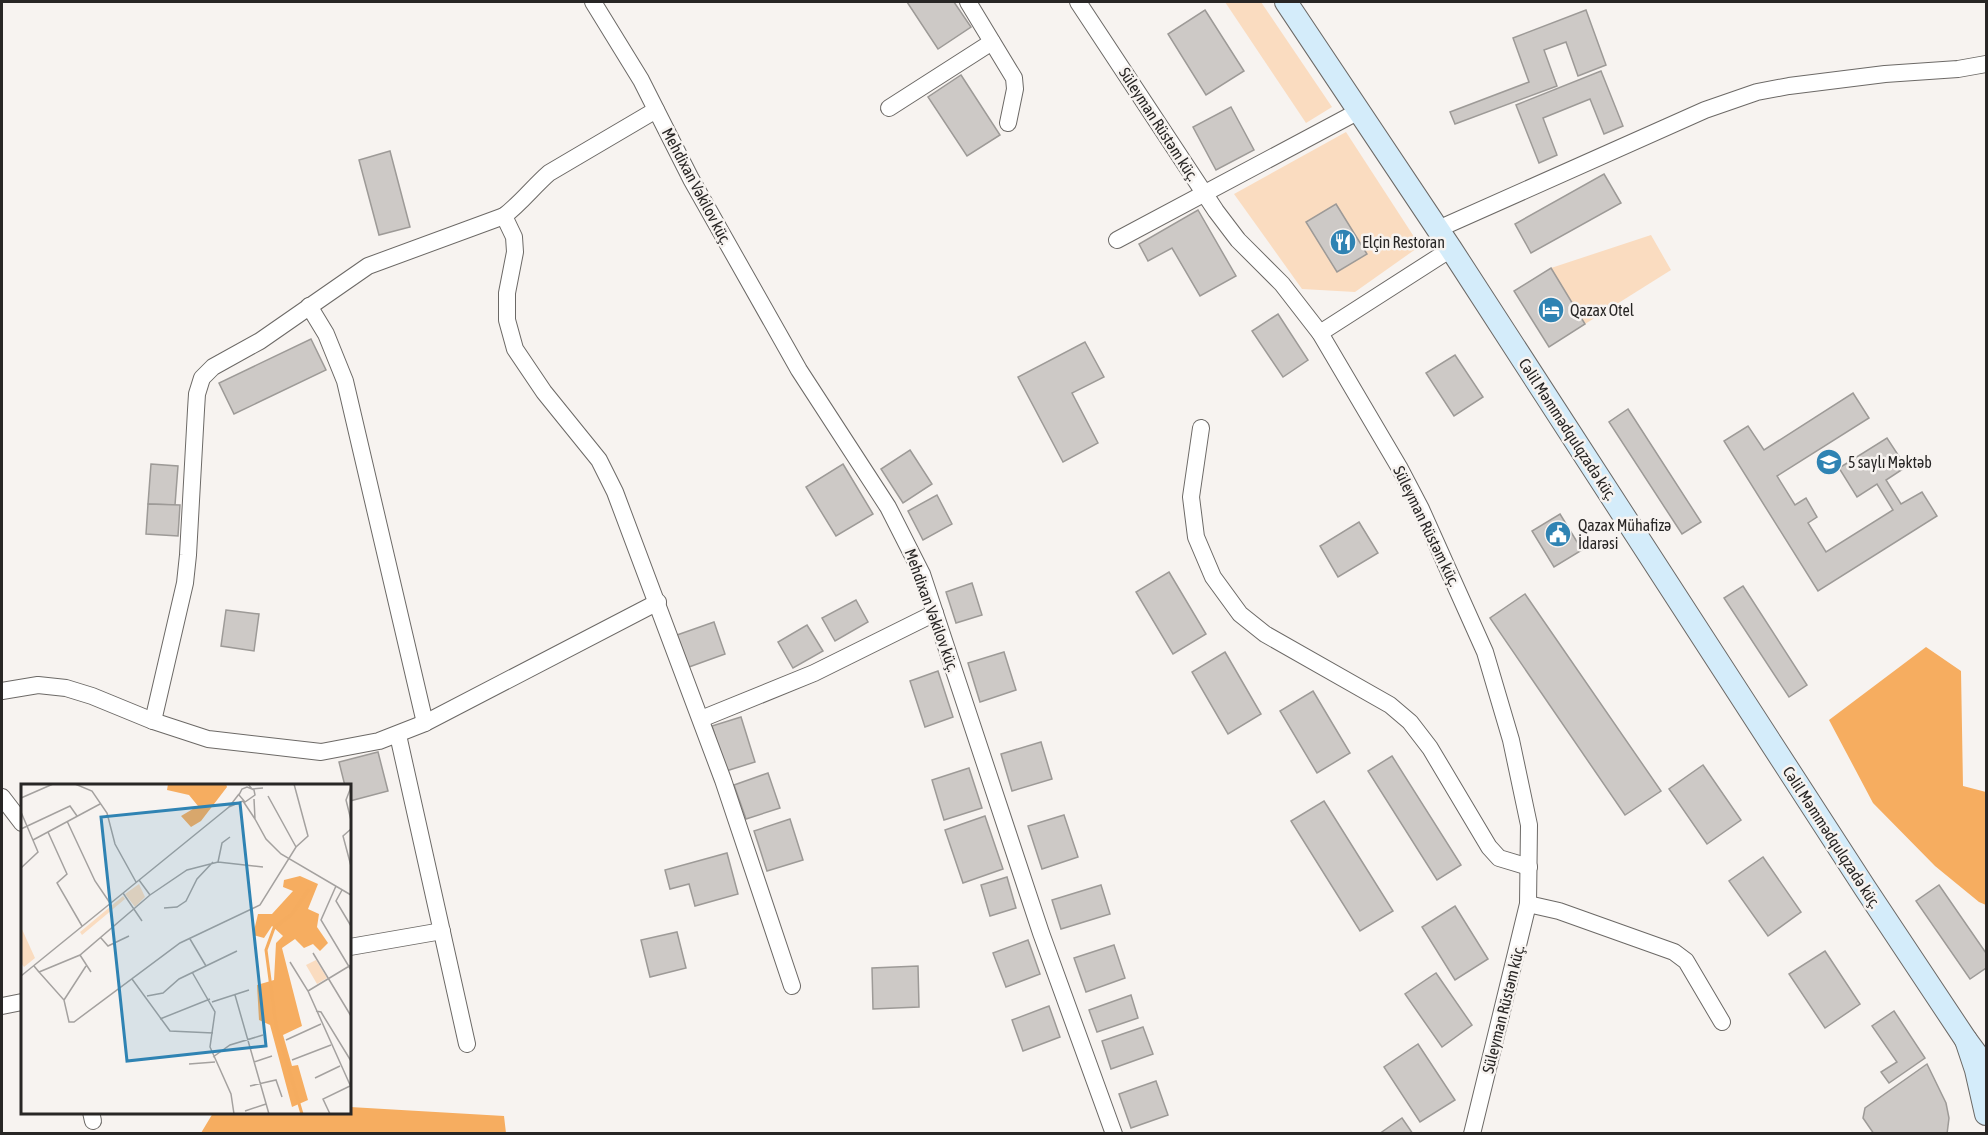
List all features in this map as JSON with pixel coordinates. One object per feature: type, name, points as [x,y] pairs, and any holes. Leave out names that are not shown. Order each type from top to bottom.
[{"type":"street","name":"Mehdixan Vəkilov küç.","points":[[593,2],[620,44],[691,179],[799,370],[888,507],[922,574],[1041,933],[1114,1134]]},
{"type":"street","points":[[968,2],[1014,78],[1015,89],[1008,123]]},
{"type":"street","name":"Süleyman Rüstəm küç.","points":[[1078,2],[1204,193],[1238,240],[1282,284],[1320,333],[1399,467],[1421,509],[1485,652],[1511,740],[1529,825],[1529,867],[1528,904],[1473,1134]]},
{"type":"street","name":"Cəlil Məmmədqulqzadə küç.","points":[[1286,2],[1451,249],[1966,1040]]},
{"type":"street","points":[[889,108],[992,42]]},
{"type":"street","points":[[1437,229],[1705,110],[1747,95],[1789,86],[1885,74],[1958,69],[1986,64]]},
{"type":"street","points":[[153,721],[185,583],[197,402],[202,378],[213,367],[260,340],[368,266],[504,216],[549,173],[656,110]]},
{"type":"street","points":[[1117,240],[1359,111]]},
{"type":"street","points":[[504,216],[514,237],[514,252],[507,293],[507,320],[515,350],[544,392],[599,460],[615,492],[701,719],[792,986]]},
{"type":"street","points":[[1320,333],[1451,249]]},
{"type":"street","points":[[309,306],[326,334],[345,381],[425,723]]},
{"type":"street","points":[[1201,428],[1191,497],[1196,537],[1213,577],[1240,614],[1265,634],[1390,705],[1410,722],[1430,748],[1489,847],[1499,858],[1529,867]]},
{"type":"street","points":[[2,691],[38,685],[66,688],[208,740],[321,752],[379,741],[425,723],[658,602]]},
{"type":"street","points":[[701,719],[814,673],[935,613]]},
{"type":"street","points":[[398,735],[467,1044]]},
{"type":"street","points":[[2,797],[21,822]]},
{"type":"street","points":[[1528,904],[1559,911],[1674,952],[1690,967],[1722,1022]]},
{"type":"street","points":[[351,947],[442,931]]},
{"type":"street","points":[[2,1006],[21,1002]]},
{"type":"street","points":[[1966,1040],[1986,1067]]},
{"type":"street","points":[[1966,1040],[1976,1070],[1986,1114]]},
{"type":"shaded area","points":[[1225,2],[1261,2],[1332,107],[1306,123]]},
{"type":"shaded area","points":[[1346,132],[1420,246],[1355,292],[1302,289],[1234,194]]},
{"type":"shaded area","points":[[1651,235],[1671,270],[1585,324],[1551,268]]},
{"type":"shaded area","points":[[1926,647],[1961,671],[1963,786],[1986,792],[1986,905],[1979,902],[1935,866],[1873,803],[1829,720]]},
{"type":"shaded area","points":[[351,1107],[504,1116],[506,1133],[201,1133],[212,1114],[351,1114]]},
{"type":"building","points":[[907,2],[954,2],[971,27],[938,49]]},
{"type":"building","points":[[1205,10],[1244,71],[1206,95],[1168,34]]},
{"type":"building","points":[[1586,10],[1606,65],[1578,76],[1566,42],[1544,50],[1557,86],[1455,124],[1450,112],[1529,82],[1513,38]]},
{"type":"building","points":[[1601,71],[1623,126],[1604,134],[1590,99],[1543,118],[1557,155],[1539,163],[1516,105]]},
{"type":"building","points":[[961,75],[1000,135],[967,156],[928,97]]},
{"type":"building","points":[[1231,107],[1254,150],[1216,170],[1193,127]]},
{"type":"building","points":[[390,151],[410,227],[379,235],[359,160]]},
{"type":"building","points":[[1604,174],[1621,203],[1531,253],[1515,224]]},
{"type":"building","points":[[1336,204],[1367,254],[1337,272],[1306,222]]},
{"type":"building","points":[[1198,210],[1236,276],[1200,296],[1172,248],[1148,261],[1139,244]]},
{"type":"building","points":[[1551,268],[1585,324],[1549,347],[1514,291]]},
{"type":"building","points":[[1278,314],[1308,360],[1283,377],[1252,331]]},
{"type":"building","points":[[311,339],[326,370],[234,414],[219,383]]},
{"type":"building","points":[[1085,342],[1104,377],[1072,393],[1098,443],[1063,462],[1018,377]]},
{"type":"building","points":[[1455,355],[1483,397],[1454,416],[1426,373]]},
{"type":"building","points":[[1853,393],[1869,418],[1777,476],[1795,505],[1806,498],[1817,517],[1808,523],[1826,552],[1893,510],[1877,484],[1857,497],[1839,468],[1887,438],[1906,467],[1886,480],[1901,504],[1922,492],[1937,516],[1818,591],[1724,441],[1748,426],[1764,450]]},
{"type":"building","points":[[1628,409],[1701,522],[1682,534],[1609,422]]},
{"type":"building","points":[[910,450],[932,484],[903,503],[881,469]]},
{"type":"building","points":[[151,464],[178,466],[175,505],[148,504]]},
{"type":"building","points":[[843,464],[873,514],[836,536],[806,487]]},
{"type":"building","points":[[937,495],[952,524],[923,540],[908,511]]},
{"type":"building","points":[[148,504],[180,505],[178,536],[146,534]]},
{"type":"building","points":[[1560,514],[1582,550],[1554,567],[1532,531]]},
{"type":"building","points":[[1359,522],[1378,553],[1338,577],[1320,546]]},
{"type":"building","points":[[1169,572],[1206,634],[1173,654],[1136,592]]},
{"type":"building","points":[[972,583],[982,615],[956,623],[946,592]]},
{"type":"building","points":[[1743,586],[1807,685],[1789,697],[1724,598]]},
{"type":"building","points":[[1525,594],[1661,791],[1625,815],[1490,618]]},
{"type":"building","points":[[856,600],[868,622],[835,641],[822,618]]},
{"type":"building","points":[[226,610],[259,614],[254,651],[221,646]]},
{"type":"building","points":[[714,622],[725,654],[689,667],[677,635]]},
{"type":"building","points":[[807,625],[823,651],[793,668],[778,642]]},
{"type":"building","points":[[1004,652],[1016,690],[980,702],[968,663]]},
{"type":"building","points":[[1225,652],[1261,714],[1228,734],[1192,672]]},
{"type":"building","points":[[938,671],[953,717],[925,727],[910,681]]},
{"type":"building","points":[[1313,691],[1350,753],[1317,773],[1280,711]]},
{"type":"building","points":[[741,717],[755,762],[726,771],[712,726]]},
{"type":"building","points":[[1041,742],[1052,779],[1012,791],[1001,754]]},
{"type":"building","points":[[378,752],[388,791],[351,801],[351,784],[344,784],[339,762]]},
{"type":"building","points":[[1392,756],[1461,865],[1437,880],[1368,771]]},
{"type":"building","points":[[1703,765],[1741,820],[1707,844],[1669,789]]},
{"type":"building","points":[[969,768],[982,808],[944,820],[932,780]]},
{"type":"building","points":[[768,773],[780,808],[746,819],[734,785]]},
{"type":"building","points":[[1324,801],[1393,911],[1360,931],[1291,821]]},
{"type":"building","points":[[1064,815],[1078,857],[1042,869],[1028,826]]},
{"type":"building","points":[[985,816],[1003,869],[963,883],[945,830]]},
{"type":"building","points":[[790,819],[803,860],[767,871],[754,831]]},
{"type":"building","points":[[727,853],[738,894],[695,906],[689,884],[670,889],[665,870]]},
{"type":"building","points":[[1763,857],[1801,912],[1768,936],[1729,881]]},
{"type":"building","points":[[1007,877],[1016,908],[990,916],[981,885]]},
{"type":"building","points":[[1101,885],[1110,914],[1061,929],[1052,900]]},
{"type":"building","points":[[1939,885],[1986,953],[1986,968],[1970,979],[1916,901]]},
{"type":"building","points":[[1455,906],[1488,959],[1455,980],[1422,927]]},
{"type":"building","points":[[677,932],[686,968],[650,977],[641,940]]},
{"type":"building","points":[[1028,940],[1040,974],[1006,987],[993,953]]},
{"type":"building","points":[[1114,945],[1125,978],[1086,992],[1074,958]]},
{"type":"building","points":[[1825,951],[1860,1004],[1825,1028],[1789,974]]},
{"type":"building","points":[[918,966],[919,1007],[873,1009],[872,968]]},
{"type":"building","points":[[1436,973],[1472,1025],[1442,1047],[1405,994]]},
{"type":"building","points":[[1131,995],[1138,1018],[1097,1032],[1089,1010]]},
{"type":"building","points":[[1049,1006],[1060,1037],[1023,1051],[1012,1020]]},
{"type":"building","points":[[1894,1011],[1925,1058],[1889,1083],[1881,1072],[1897,1062],[1872,1026]]},
{"type":"building","points":[[1143,1027],[1153,1054],[1111,1069],[1102,1041]]},
{"type":"building","points":[[1418,1044],[1455,1100],[1420,1122],[1384,1067]]},
{"type":"building","points":[[1927,1064],[1946,1103],[1949,1118],[1947,1134],[1874,1134],[1863,1118],[1865,1108]]},
{"type":"building","points":[[1156,1081],[1168,1115],[1131,1128],[1119,1094]]},
{"type":"building","points":[[1402,1118],[1413,1134],[1379,1134]]},
{"type":"place","name":"Elçin Restoran","points":[[1343,242]]},
{"type":"place","name":"Qazax Otel","points":[[1551,310]]},
{"type":"place","name":"5 saylı Məktəb","points":[[1829,462]]},
{"type":"place","name":"Qazax Mühafizə İdarəsi","points":[[1558,534]]}]
